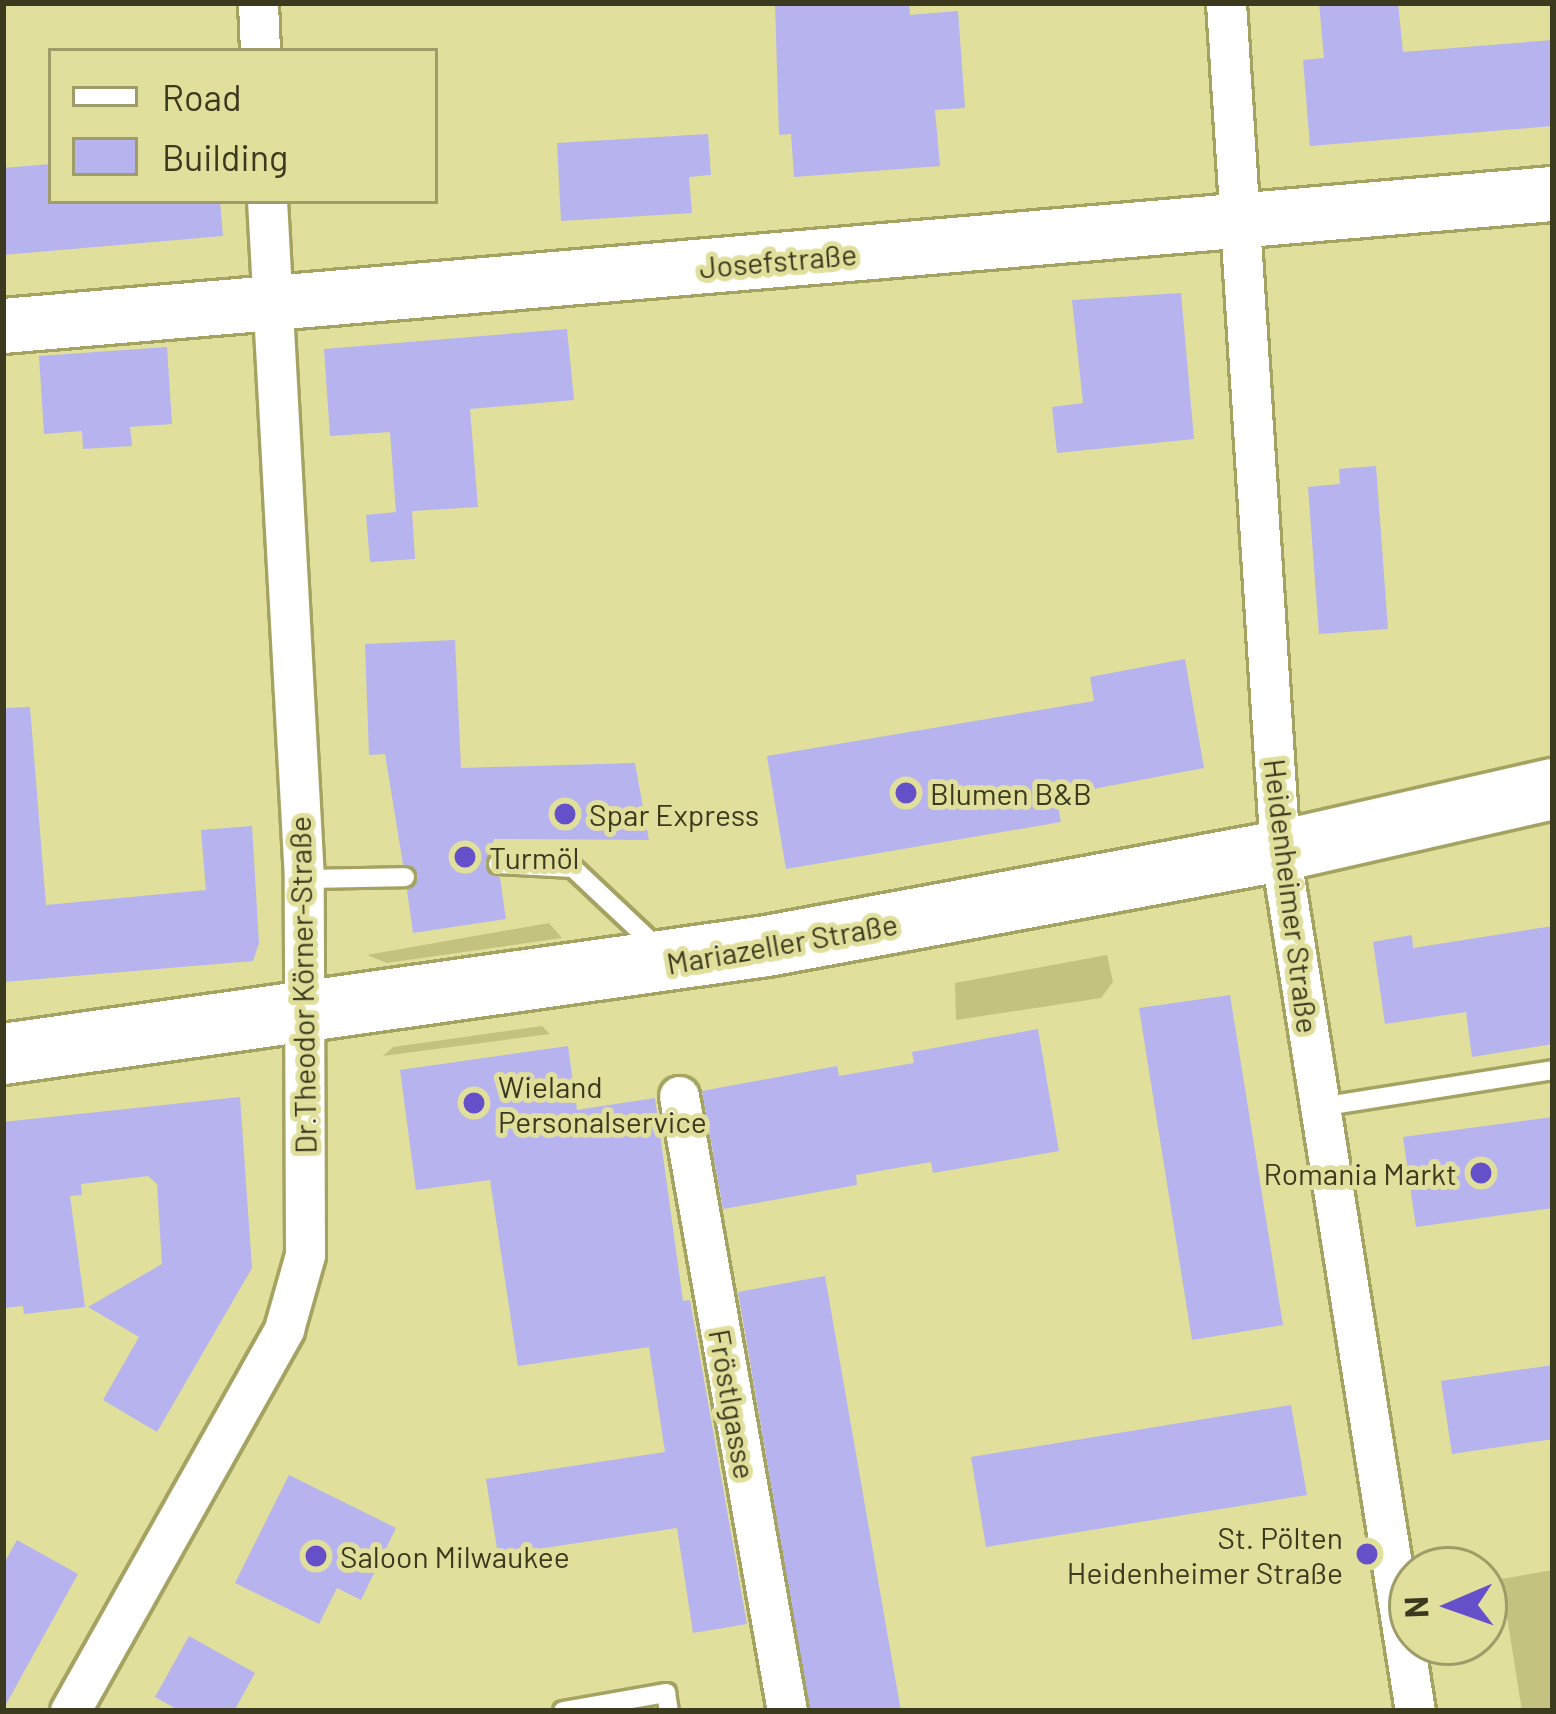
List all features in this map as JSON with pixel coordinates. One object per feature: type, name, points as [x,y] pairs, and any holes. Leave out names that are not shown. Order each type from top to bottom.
[{"type":"main road","name":"Mariazeller Straße","points":[[3,1054],[670,962],[1280,851],[1553,789]]},
{"type":"street","points":[[258,3],[260,48]]},
{"type":"street","name":"Heidenheimer Straße","points":[[1226,3],[1280,851],[1415,1711]]},
{"type":"street","name":"Josefstraße","points":[[3,326],[1553,194]]},
{"type":"street","name":"Dr.Theodor Körner-Straße","points":[[70,1711],[297,1295],[305,1255],[304,878],[267,204]]},
{"type":"street","name":"Fröstlgasse","points":[[679,1096],[787,1711]]},
{"type":"lane","points":[[498,864],[573,868],[670,962]]},
{"type":"lane","points":[[304,878],[405,877]]},
{"type":"lane","points":[[1320,1107],[1553,1070]]},
{"type":"lane","points":[[563,1711],[665,1693],[669,1711]]},
{"type":"shaded area","points":[[549,923],[562,938],[387,963],[367,955]]},
{"type":"shaded area","points":[[1107,955],[1113,982],[1101,998],[956,1020],[955,983]]},
{"type":"shaded area","points":[[542,1026],[550,1034],[383,1056],[393,1047]]},
{"type":"shaded area","points":[[1553,1570],[1553,1711],[1522,1711],[1508,1623],[1508,1578]]},
{"type":"building","points":[[775,3],[909,3],[910,15],[958,11],[965,108],[935,110],[940,166],[794,177],[791,134],[779,135]]},
{"type":"building","points":[[1319,3],[1398,3],[1403,52],[1553,40],[1553,126],[1310,146],[1303,60],[1324,58]]},
{"type":"building","points":[[708,134],[711,175],[689,177],[692,213],[561,221],[557,143]]},
{"type":"building","points":[[48,164],[48,204],[220,204],[223,236],[3,255],[3,168]]},
{"type":"building","points":[[1181,293],[1194,439],[1057,453],[1052,407],[1083,403],[1072,300]]},
{"type":"building","points":[[567,329],[574,400],[470,409],[478,507],[412,511],[415,559],[370,562],[366,515],[396,512],[390,432],[330,436],[324,349]]},
{"type":"building","points":[[167,347],[172,424],[130,427],[132,446],[83,449],[82,431],[44,434],[39,356]]},
{"type":"building","points":[[1376,466],[1388,629],[1319,634],[1308,487],[1340,484],[1339,469]]},
{"type":"building","points":[[455,640],[461,768],[635,763],[649,840],[494,839],[485,864],[500,878],[506,919],[413,933],[407,890],[418,876],[403,864],[385,754],[369,755],[365,644]]},
{"type":"building","points":[[1185,659],[1204,768],[1056,796],[1061,822],[786,869],[767,756],[1094,701],[1090,677]]},
{"type":"building","points":[[30,707],[46,905],[206,890],[201,830],[252,826],[259,943],[253,961],[3,982],[3,708]]},
{"type":"building","points":[[1553,926],[1553,1044],[1472,1057],[1466,1012],[1385,1024],[1373,942],[1412,935],[1413,948]]},
{"type":"building","points":[[1230,995],[1283,1325],[1192,1340],[1139,1008]]},
{"type":"building","points":[[1038,1029],[1059,1151],[933,1173],[931,1162],[856,1175],[857,1185],[723,1209],[702,1091],[837,1066],[839,1076],[914,1063],[912,1052]]},
{"type":"building","points":[[568,1046],[577,1110],[655,1098],[683,1301],[690,1300],[747,1624],[693,1633],[677,1528],[498,1555],[486,1479],[665,1452],[649,1347],[518,1366],[490,1180],[416,1190],[400,1070]]},
{"type":"building","points":[[240,1097],[252,1268],[157,1432],[103,1400],[139,1337],[88,1307],[162,1264],[157,1184],[148,1176],[81,1184],[82,1195],[70,1196],[85,1307],[24,1314],[23,1306],[3,1308],[3,1122]]},
{"type":"building","name":"Romania Markt","points":[[1553,1117],[1553,1208],[1416,1227],[1403,1137]]},
{"type":"building","points":[[825,1276],[901,1711],[810,1711],[738,1292]]},
{"type":"building","points":[[1553,1365],[1553,1439],[1452,1454],[1441,1381]]},
{"type":"building","points":[[1291,1405],[1307,1495],[986,1547],[971,1457]]},
{"type":"building","name":"Saloon Milwaukee","points":[[289,1475],[396,1528],[361,1600],[337,1588],[319,1624],[235,1583]]},
{"type":"building","points":[[17,1540],[78,1574],[4,1708],[3,1565]]},
{"type":"building","points":[[189,1636],[255,1673],[234,1711],[180,1711],[155,1697]]},
{"type":"place","name":"Blumen B&B","points":[[906,793]]},
{"type":"place","name":"Spar Express","points":[[565,814]]},
{"type":"place","name":"Turmöl","points":[[465,857]]},
{"type":"place","name":"Wieland Personalservice","points":[[474,1103]]},
{"type":"place","name":"Romania Markt","points":[[1481,1173]]},
{"type":"place","name":"St. Pölten Heidenheimer Straße","points":[[1367,1554]]},
{"type":"place","name":"Saloon Milwaukee","points":[[316,1556]]}]
